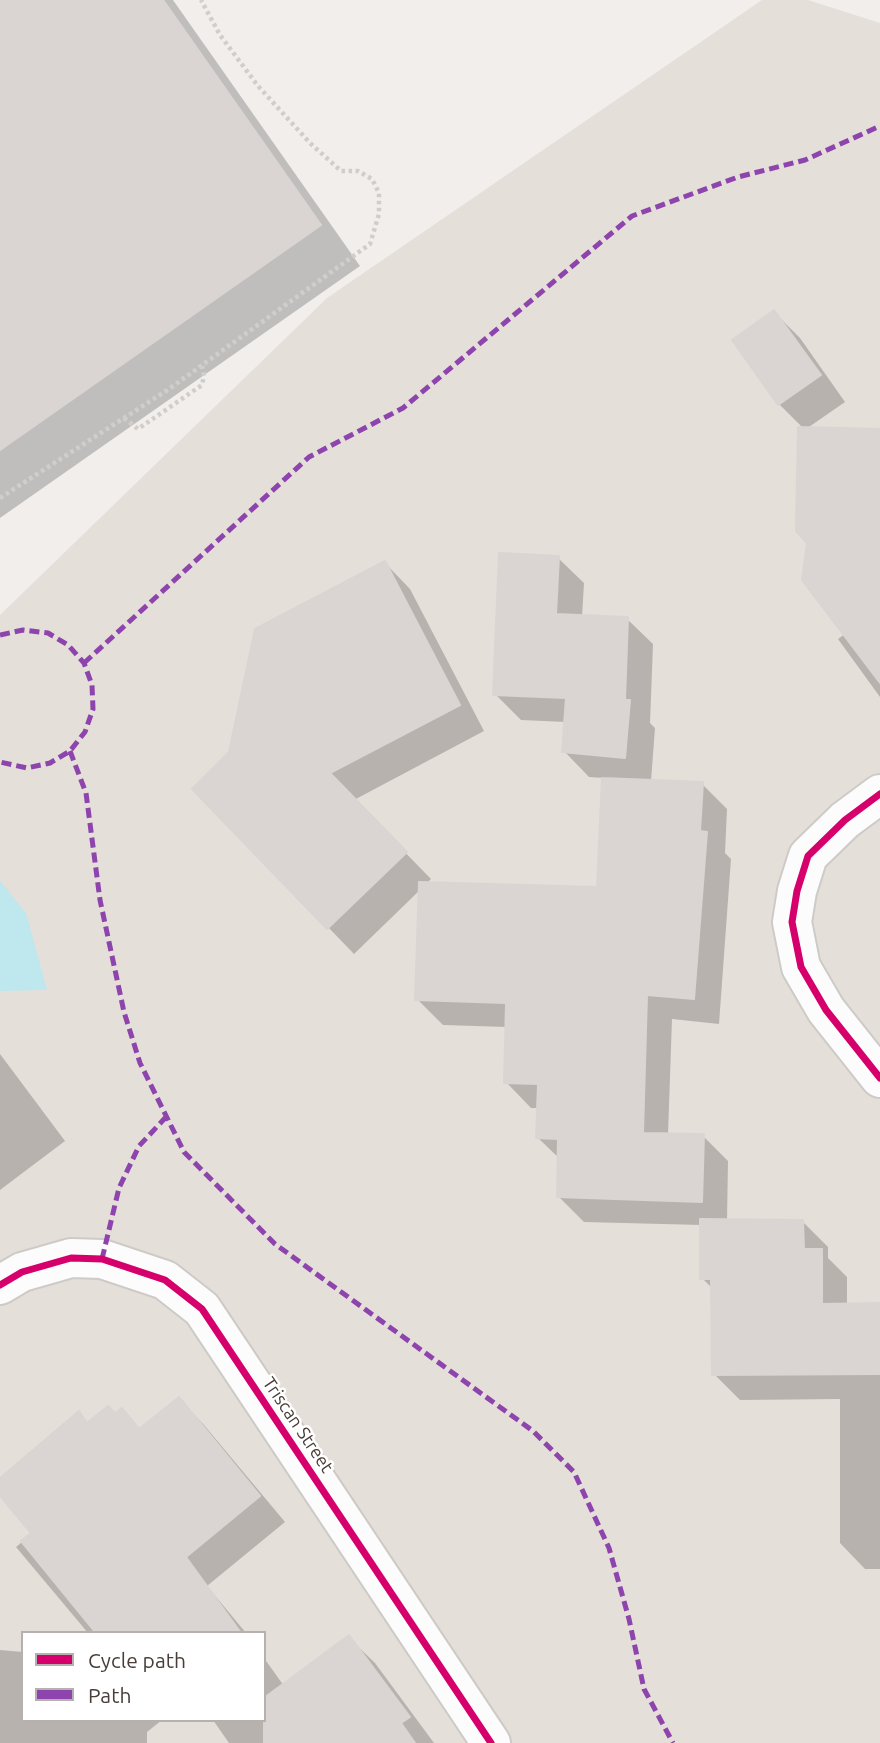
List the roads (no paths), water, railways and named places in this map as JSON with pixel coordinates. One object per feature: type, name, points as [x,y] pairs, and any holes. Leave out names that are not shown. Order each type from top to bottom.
[{"type":"street","points":[[880,794],[845,820],[808,856],[797,891],[792,922],[801,967],[826,1010],[880,1078]]},
{"type":"street","name":"Triscan Street","points":[[0,1286],[22,1272],[71,1258],[102,1259],[165,1280],[202,1308],[491,1743]]},
{"type":"water","points":[[0,881],[26,913],[47,990],[0,991]]}]
